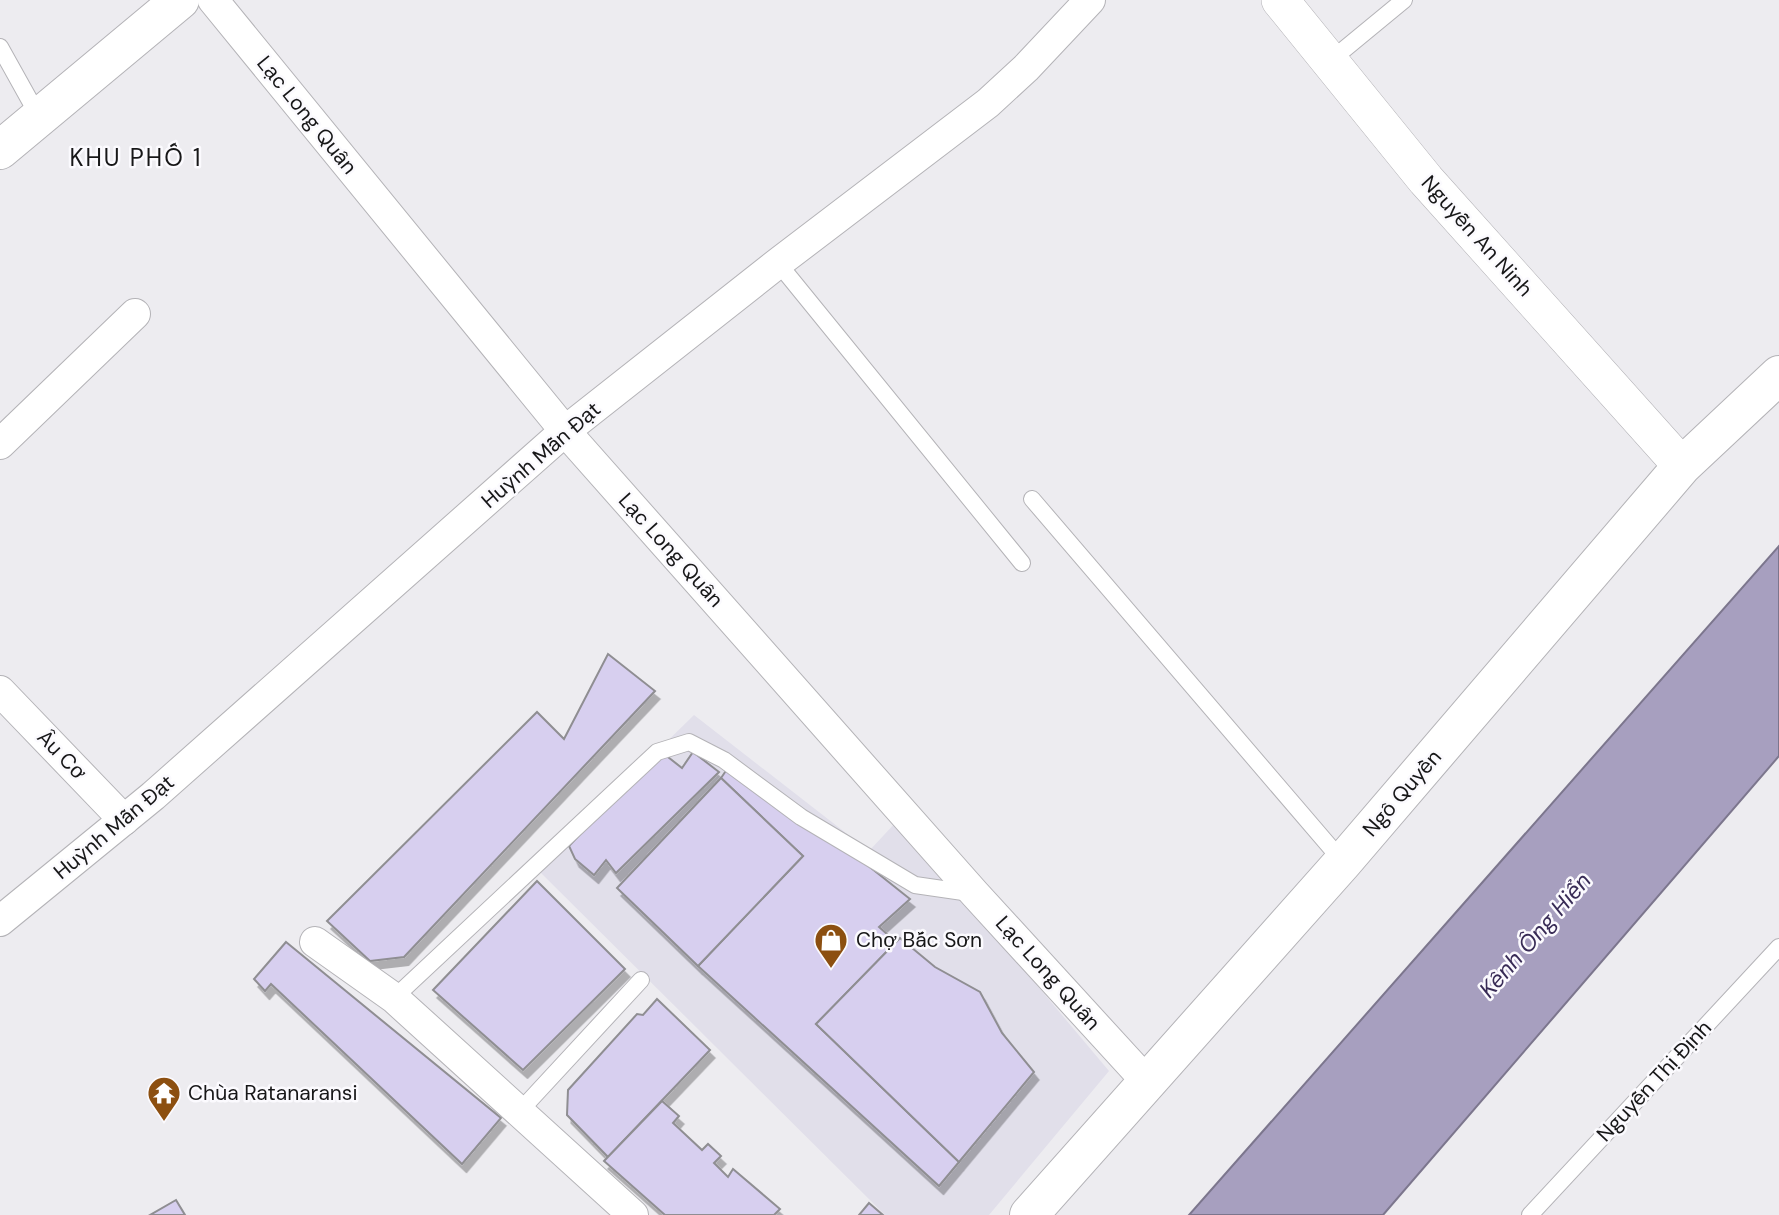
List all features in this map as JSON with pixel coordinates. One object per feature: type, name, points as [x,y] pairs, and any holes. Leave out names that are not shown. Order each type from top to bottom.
[{"type":"main road","points":[[0,150],[180,0]]},
{"type":"main road","name":"Ngô Quyền","points":[[1029,1215],[1343,862],[1682,466],[1779,375]]},
{"type":"street","name":"Lạc Long Quân","points":[[213,0],[565,431],[975,894],[1148,1083]]},
{"type":"street","name":"Huỳnh Mẫn Đạt","points":[[0,921],[124,820],[565,431],[778,263],[988,103],[1026,68],[1090,0]]},
{"type":"street","name":"Nguyễn An Ninh","points":[[1280,0],[1426,180],[1682,466]]},
{"type":"street","points":[[0,444],[135,314]]},
{"type":"street","name":"Âu Cơ","points":[[0,691],[124,820]]},
{"type":"street","points":[[315,942],[394,999],[634,1215]]},
{"type":"lane","points":[[1330,61],[1404,0]]},
{"type":"lane","points":[[0,47],[39,117]]},
{"type":"lane","points":[[778,263],[1022,563]]},
{"type":"lane","points":[[1032,499],[1343,862]]},
{"type":"lane","points":[[394,999],[657,752],[689,741],[724,760],[801,817],[915,885],[975,894]]},
{"type":"lane","name":"Nguyễn Thị Định","points":[[1530,1215],[1779,947]]},
{"type":"lane","points":[[519,1111],[640,980]]},
{"type":"shaded area","name":"Chợ Bắc Sơn","points":[[694,715],[869,851],[898,820],[1109,1071],[989,1215],[885,1215],[537,869]]},
{"type":"water","name":"Kênh Ông Hiển","points":[[1779,546],[1779,756],[1383,1215],[1189,1215]]},
{"type":"building","points":[[608,654],[655,691],[404,957],[370,961],[327,921],[537,712],[564,739]]},
{"type":"building","points":[[659,750],[682,768],[693,752],[719,772],[616,873],[606,860],[594,875],[575,859],[569,846]]},
{"type":"building","points":[[734,759],[910,899],[879,927],[896,942],[816,1024],[959,1162],[939,1186],[698,966],[803,856],[721,778]]},
{"type":"building","points":[[721,778],[803,856],[698,966],[617,888]]},
{"type":"building","points":[[537,881],[625,969],[523,1070],[433,990]]},
{"type":"building","points":[[900,938],[935,967],[980,992],[1002,1033],[1034,1072],[959,1162],[816,1024]]},
{"type":"building","points":[[286,942],[501,1118],[462,1164],[271,984],[265,991],[254,979]]},
{"type":"building","points":[[657,999],[710,1050],[608,1157],[567,1115],[568,1090],[637,1014],[643,1015]]},
{"type":"building","points":[[662,1101],[679,1116],[673,1123],[702,1150],[708,1144],[721,1156],[714,1163],[728,1177],[733,1169],[780,1209],[774,1215],[665,1215],[604,1161]]},
{"type":"building","points":[[176,1200],[185,1215],[150,1215]]},
{"type":"building","points":[[869,1203],[883,1215],[859,1215]]},
{"type":"place","name":"Chợ Bắc Sơn","points":[[831,970]]},
{"type":"place","name":"Chùa Ratanaransi","points":[[164,1123]]},
{"type":"district","name":"KHU PHỐ 1","points":[[136,157]]}]
